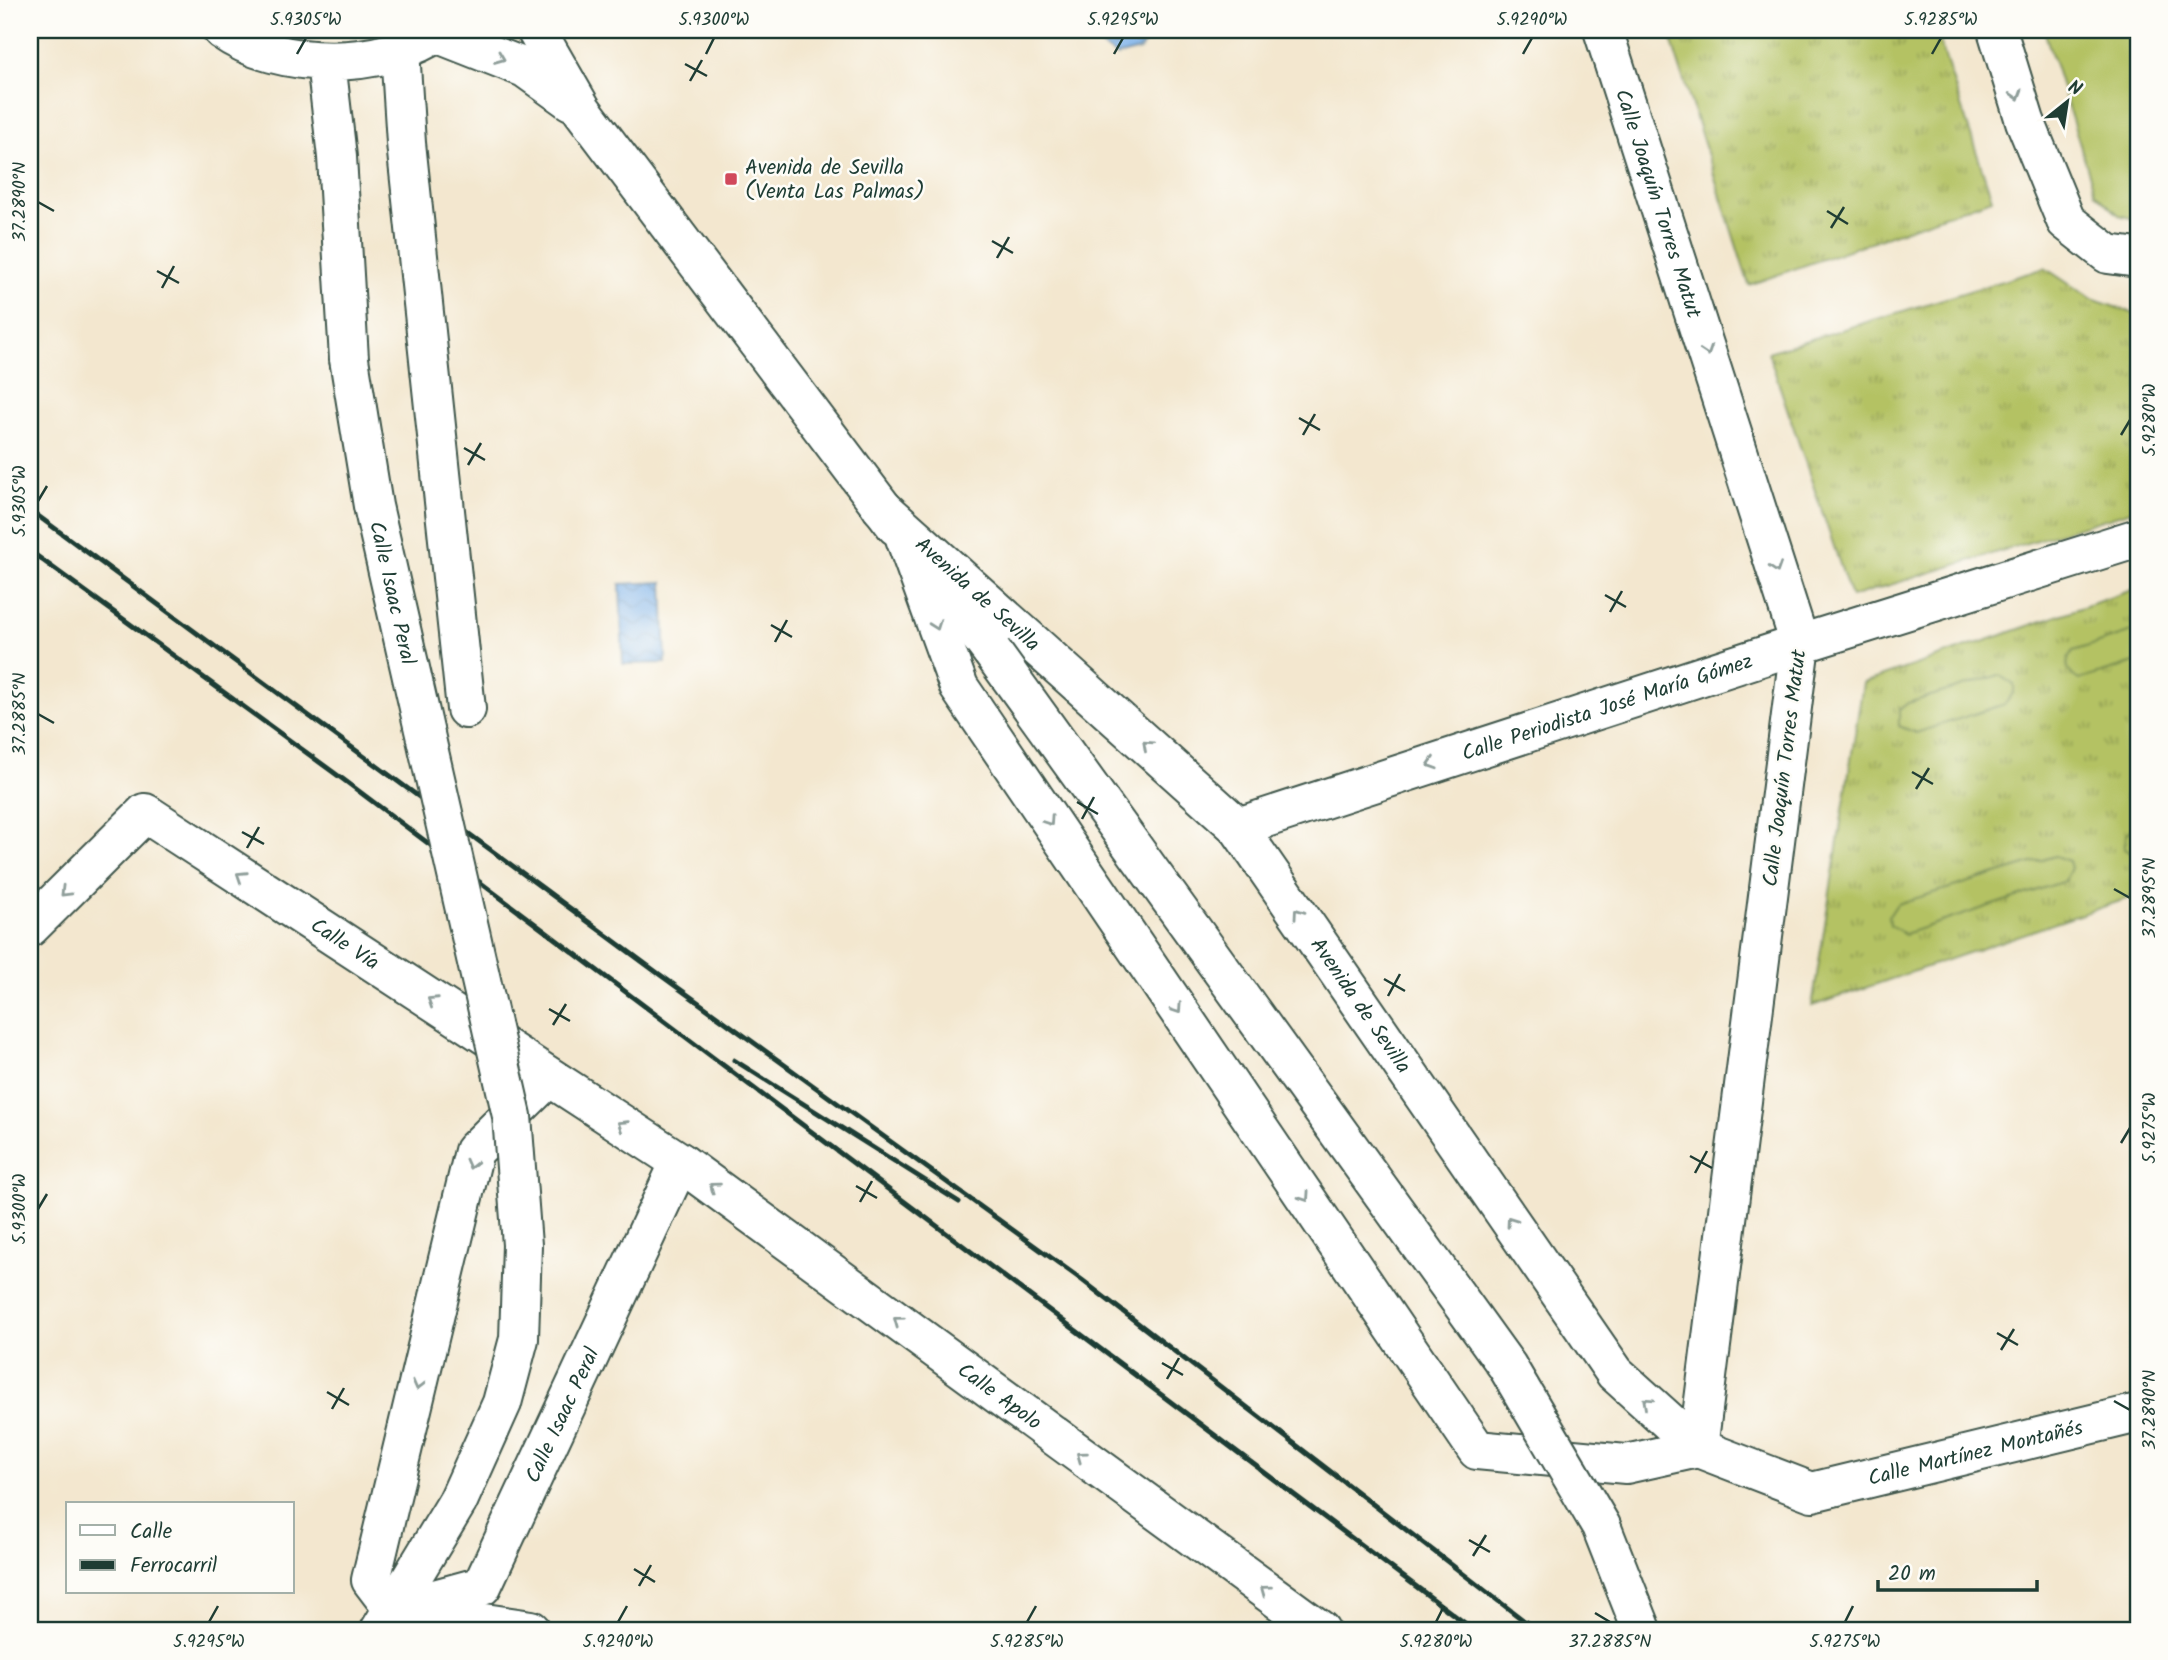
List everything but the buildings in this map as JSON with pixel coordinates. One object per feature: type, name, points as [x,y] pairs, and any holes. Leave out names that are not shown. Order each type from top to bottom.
[{"type":"street","points":[[222,30],[236,40],[282,56],[326,62],[400,50],[439,31]]},
{"type":"street","name":"Avenida de Sevilla","points":[[536,30],[582,110],[992,652],[1507,1366],[1601,1526],[1642,1630]]},
{"type":"street","name":"Calle Joaquín Torres Matut","points":[[1603,30],[1800,644],[1698,1448]]},
{"type":"street","points":[[1997,30],[2025,121],[2066,222],[2108,254],[2138,258]]},
{"type":"street","name":"Avenida de Sevilla","points":[[439,31],[525,68],[582,110]]},
{"type":"street","points":[[400,50],[405,143],[466,709]]},
{"type":"street","name":"Calle Isaac Peral","points":[[326,62],[337,158],[349,359],[373,506],[512,1116],[522,1245],[519,1339],[502,1403],[458,1501],[394,1624]]},
{"type":"street","name":"Avenida de Sevilla","points":[[881,507],[1238,828],[1615,1373],[1698,1448]]},
{"type":"street","name":"Avenida de Sevilla","points":[[905,538],[959,687],[1477,1450],[1626,1464],[1698,1448]]},
{"type":"street","name":"Calle Periodista José María Gómez","points":[[1238,828],[1800,644],[2138,538]]},
{"type":"street","name":"Calle Vía","points":[[30,927],[145,813],[680,1162]]},
{"type":"street","points":[[531,1630],[394,1624],[371,1580],[474,1151],[548,1078]]},
{"type":"street","name":"Calle Isaac Peral","points":[[394,1624],[482,1586],[680,1162]]},
{"type":"street","name":"Calle Apolo","points":[[680,1162],[1320,1630]]},
{"type":"street","name":"Calle Martínez Montañés","points":[[1698,1448],[1812,1492],[2138,1413]]},
{"type":"green space","points":[[1668,30],[1936,30],[1992,199],[1749,285]]},
{"type":"green space","points":[[2044,30],[2138,30],[2138,220],[2119,215],[2095,193]]},
{"type":"green space","points":[[2045,268],[2092,299],[2138,315],[2138,509],[1851,597],[1768,352]]},
{"type":"green space","points":[[2138,588],[2138,895],[1812,1006],[1863,683]]},
{"type":"green space","points":[[2138,630],[2138,662],[2079,680],[2069,671],[2067,664],[2073,651]]},
{"type":"green space","points":[[1999,675],[2014,685],[2014,692],[2005,704],[1916,733],[1899,726],[1899,710],[1908,703]]},
{"type":"green space","points":[[2138,827],[2138,857],[2124,849],[2127,833]]},
{"type":"green space","points":[[2055,856],[2069,861],[2071,868],[2065,881],[1905,934],[1890,925],[1889,916],[1897,904]]},
{"type":"water","points":[[1098,30],[1153,30],[1140,50],[1117,56],[1100,45]]},
{"type":"water","points":[[663,582],[666,663],[623,664],[620,584]]},
{"type":"railway","points":[[30,510],[659,974],[1082,1280],[1536,1630]]},
{"type":"railway","points":[[30,551],[344,780],[1474,1630]]},
{"type":"railway","points":[[734,1060],[959,1202]]},
{"type":"place","name":"Avenida de Sevilla (Venta Las Palmas)","points":[[731,179]]}]
